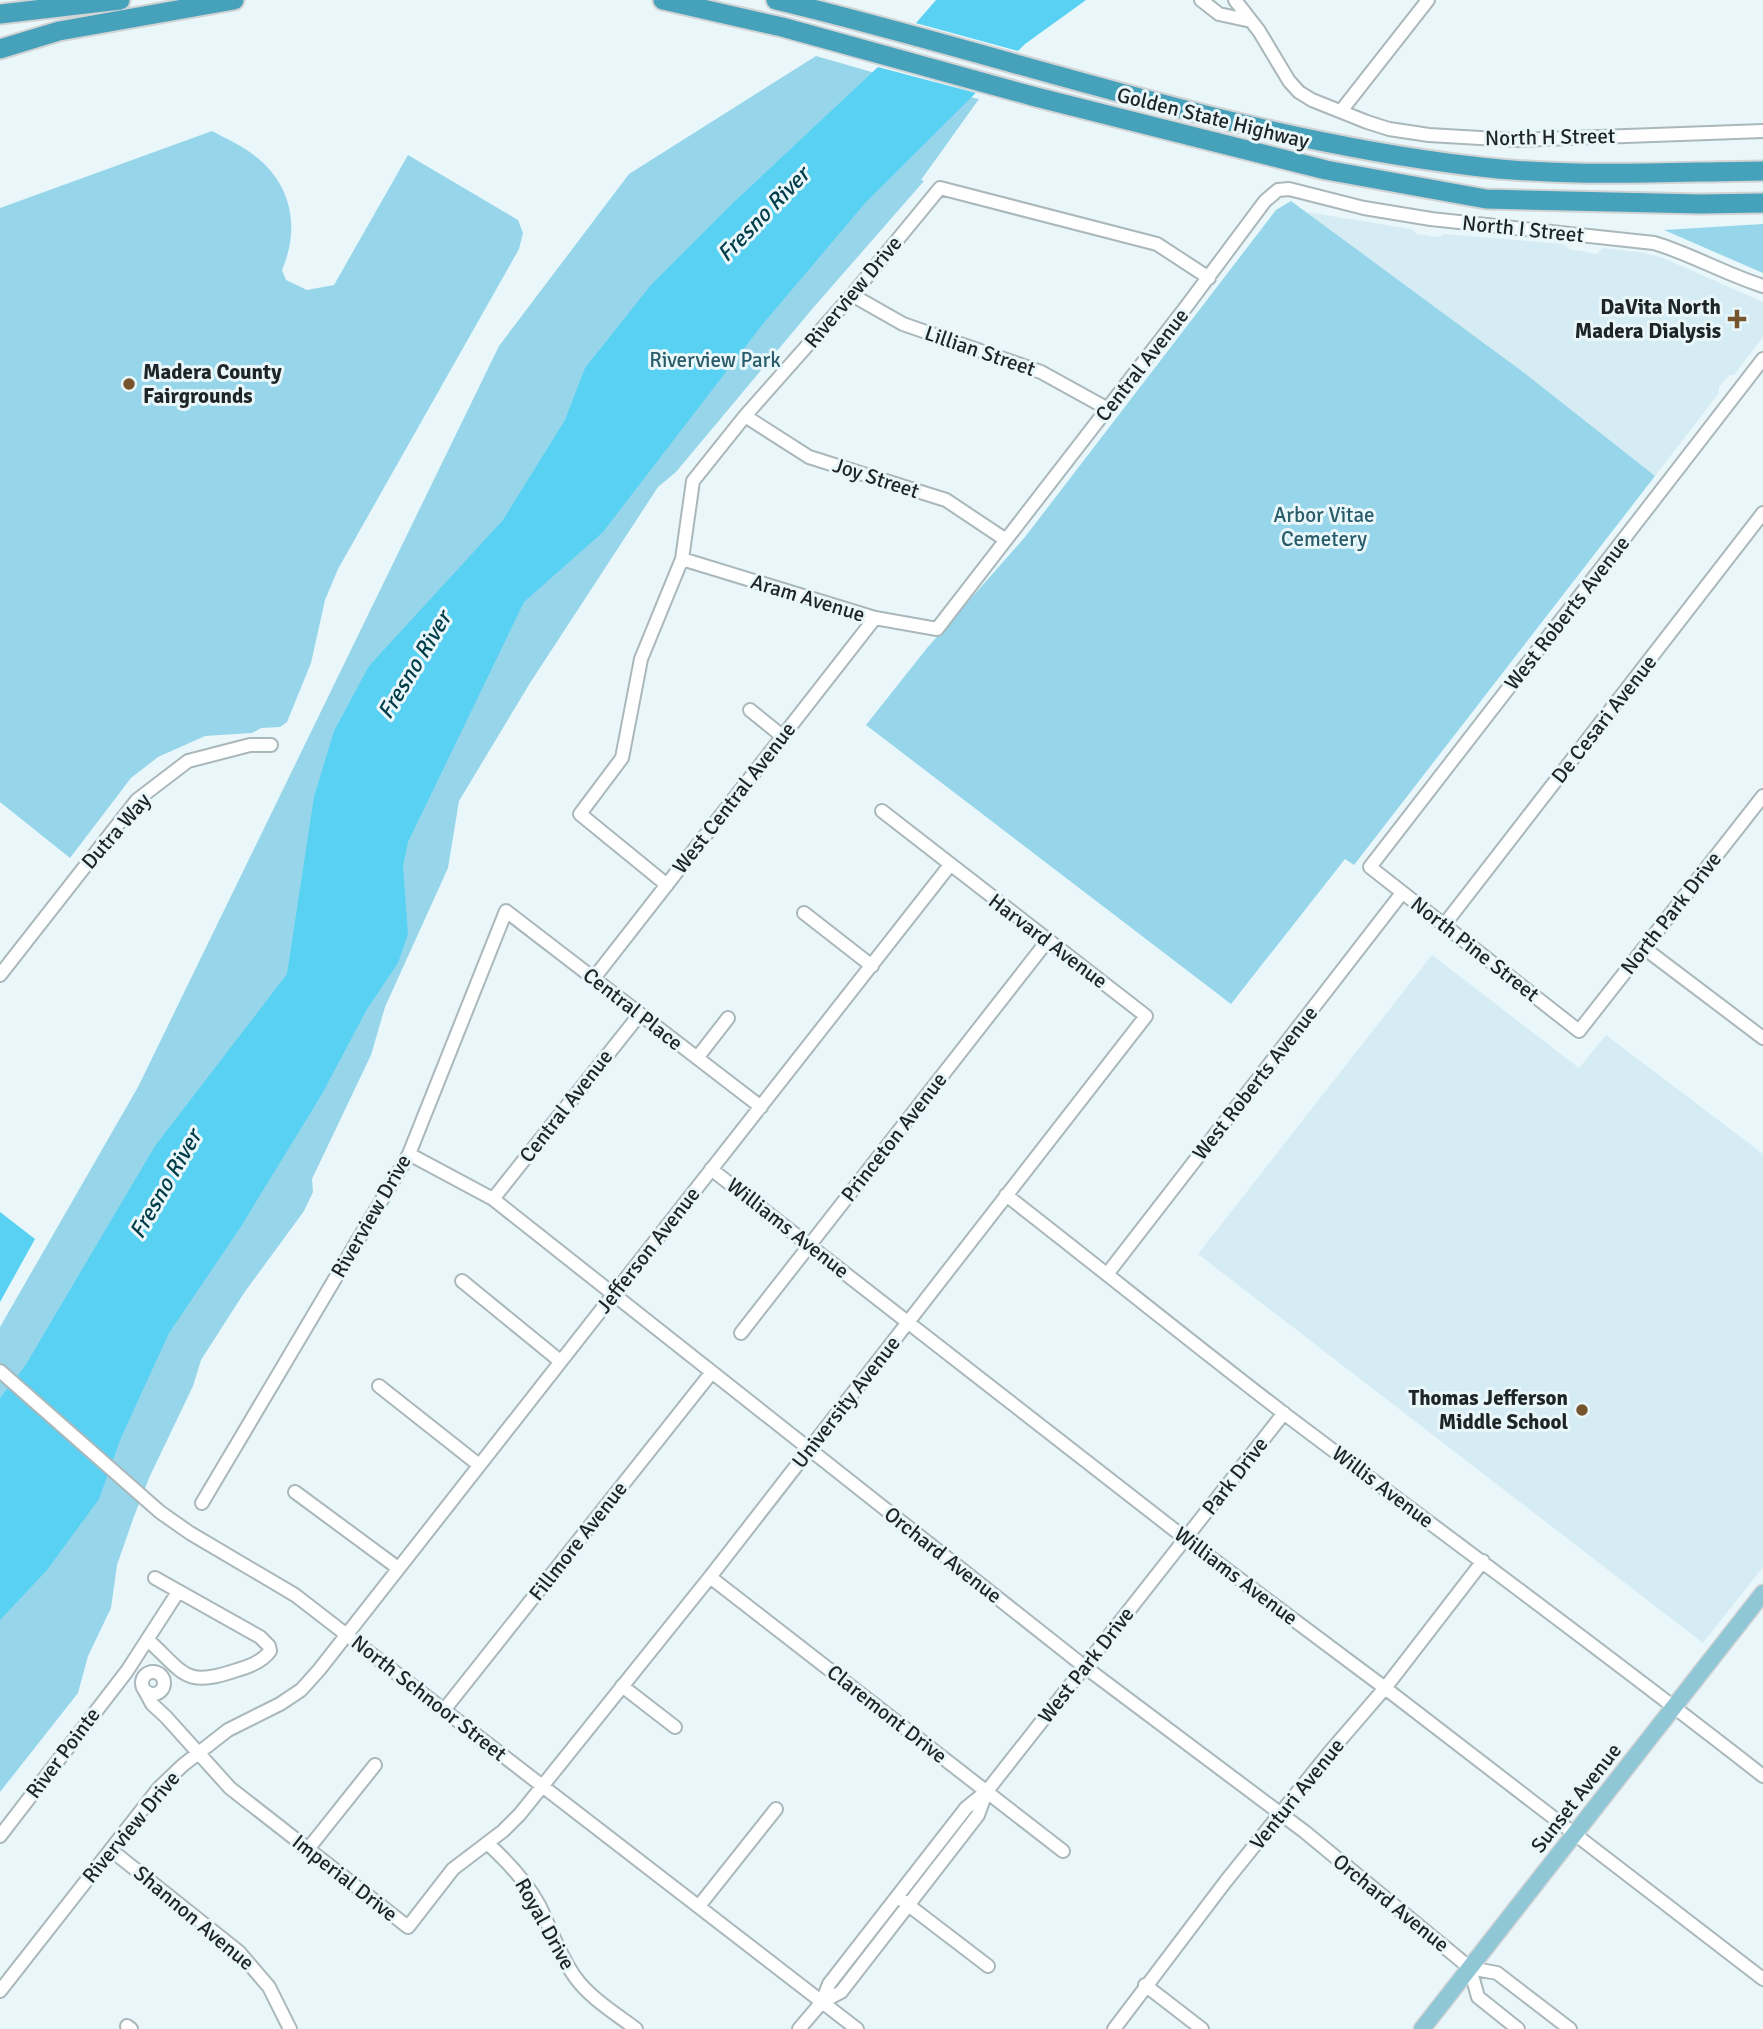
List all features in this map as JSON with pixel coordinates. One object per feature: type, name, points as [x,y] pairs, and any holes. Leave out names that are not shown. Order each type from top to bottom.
[{"type":"highway","points":[[0,14],[120,0]]},
{"type":"highway","points":[[0,49],[60,31],[234,0]]},
{"type":"highway","name":"Golden State Highway","points":[[663,0],[782,27],[1036,97],[1326,170],[1486,199],[1700,204],[1763,202]]},
{"type":"highway","name":"Golden State Highway","points":[[776,0],[1055,75],[1336,145],[1472,166],[1552,172],[1656,174],[1763,170]]},
{"type":"main road","name":"Sunset Avenue","points":[[1422,2029],[1763,1593]]},
{"type":"street","points":[[1201,0],[1219,14],[1251,21]]},
{"type":"street","name":"North H Street","points":[[1234,0],[1299,92],[1367,122],[1402,131],[1514,140],[1763,131]]},
{"type":"street","points":[[1341,111],[1428,0]]},
{"type":"street","name":"Riverview Drive","points":[[667,885],[580,814],[622,758],[641,659],[682,559],[693,481],[745,416],[852,295],[940,188],[1157,244],[1209,278]]},
{"type":"street","name":"North I Street","points":[[1278,190],[1289,189],[1364,208],[1431,219],[1654,243],[1763,286]]},
{"type":"street","name":"Central Avenue","points":[[1006,540],[1209,278],[1265,201],[1278,190]]},
{"type":"street","name":"Lillian Street","points":[[852,295],[903,324],[1041,372],[1108,409]]},
{"type":"street","name":"West Roberts Avenue","points":[[1370,867],[1763,359]]},
{"type":"street","name":"Joy Street","points":[[745,416],[809,457],[946,500],[1006,540]]},
{"type":"street","name":"De Cesari Avenue","points":[[1444,925],[1763,513]]},
{"type":"street","name":"Aram Avenue","points":[[682,559],[875,618],[937,629],[1006,540]]},
{"type":"street","name":"West Central Avenue","points":[[594,978],[875,618]]},
{"type":"street","points":[[750,710],[782,736]]},
{"type":"street","name":"Dutra Way","points":[[0,975],[137,800],[188,761],[250,745],[271,745]]},
{"type":"street","name":"North Park Drive","points":[[1579,1031],[1763,796]]},
{"type":"street","name":"Harvard Avenue","points":[[882,811],[1146,1016]]},
{"type":"street","name":"Jefferson Avenue","points":[[348,1635],[950,865]]},
{"type":"street","name":"North Pine Street","points":[[1370,867],[1579,1031]]},
{"type":"street","name":"West Roberts Avenue","points":[[1108,1273],[1402,893]]},
{"type":"street","name":"Riverview Drive","points":[[202,1503],[409,1154],[506,911]]},
{"type":"street","name":"Central Place","points":[[506,911],[761,1107]]},
{"type":"street","points":[[804,914],[872,966]]},
{"type":"street","name":"Princeton Avenue","points":[[740,1333],[1048,940]]},
{"type":"street","points":[[1644,948],[1763,1038]]},
{"type":"street","name":"Central Avenue","points":[[493,1199],[640,1014]]},
{"type":"street","name":"University Avenue","points":[[543,1786],[710,1577],[1146,1016]]},
{"type":"street","points":[[697,1058],[728,1018]]},
{"type":"street","name":"Orchard Avenue","points":[[409,1154],[493,1199],[1085,1667],[1281,1814],[1470,1968]]},
{"type":"street","name":"Williams Avenue","points":[[711,1170],[909,1321],[1186,1539],[1385,1688],[1763,1979]]},
{"type":"street","name":"Willis Avenue","points":[[1006,1195],[1284,1413],[1675,1706],[1763,1776]]},
{"type":"street","points":[[463,1280],[560,1361]]},
{"type":"street","name":"North Schnoor Street","points":[[0,1371],[136,1491],[190,1533],[278,1585],[348,1635],[857,2029]]},
{"type":"street","name":"Fillmore Avenue","points":[[444,1710],[712,1372]]},
{"type":"street","points":[[379,1386],[479,1465]]},
{"type":"street","name":"Park Drive","points":[[1186,1539],[1284,1413]]},
{"type":"street","points":[[295,1492],[398,1568]]},
{"type":"street","name":"West Park Drive","points":[[799,2029],[822,2002],[829,1984],[966,1808],[987,1791],[1186,1539]]},
{"type":"street","name":"Venturi Avenue","points":[[1114,2029],[1145,1985],[1329,1753],[1385,1688],[1483,1561]]},
{"type":"street","name":"Claremont Drive","points":[[710,1577],[1063,1851]]},
{"type":"street","points":[[148,1640],[178,1670],[193,1678],[208,1680],[242,1669],[265,1657],[270,1651],[260,1637],[155,1578]]},
{"type":"street","name":"River Pointe","points":[[0,1836],[127,1671],[178,1592]]},
{"type":"street","name":"Riverview Drive","points":[[0,1991],[159,1788],[228,1730],[280,1704],[301,1690],[348,1635]]},
{"type":"street","points":[[140,1652],[162,1675],[165,1683],[159,1693],[166,1717]]},
{"type":"street","points":[[127,1671],[152,1694],[159,1693]]},
{"type":"street","points":[[156,1671],[145,1674],[143,1687],[152,1704],[199,1754]]},
{"type":"street","points":[[622,1686],[674,1727]]},
{"type":"street","name":"Imperial Drive","points":[[199,1754],[230,1788],[408,1927],[453,1869],[520,1814],[543,1786]]},
{"type":"street","points":[[307,1849],[375,1765]]},
{"type":"street","name":"West Park Drive","points":[[822,2002],[841,1992],[978,1815],[987,1791]]},
{"type":"street","points":[[699,1906],[776,1809]]},
{"type":"street","name":"Royal Drive","points":[[487,1843],[510,1864],[528,1888],[576,1979],[589,1994],[636,2029]]},
{"type":"street","name":"Shannon Avenue","points":[[111,1850],[239,1952],[269,1987],[290,2029]]},
{"type":"street","points":[[897,1896],[988,1966]]},
{"type":"street","points":[[1518,2029],[1478,1997],[1470,1968],[1497,1973],[1570,2029]]},
{"type":"street","points":[[1145,1985],[1202,2029]]},
{"type":"shaded area","points":[[1306,212],[1411,229],[1417,234],[1438,237],[1444,234],[1564,244],[1569,249],[1597,254],[1603,248],[1645,253],[1663,258],[1763,302],[1763,337],[1734,375],[1729,375],[1719,387],[1719,393],[1655,476]]},
{"type":"shaded area","name":"Thomas Jefferson Middle School","points":[[1432,955],[1579,1068],[1606,1035],[1763,1154],[1763,1567],[1703,1643],[1198,1254]]},
{"type":"green space","name":"Riverview Park","points":[[816,56],[910,83],[979,99],[921,180],[924,181],[813,308],[676,472],[658,487],[530,683],[459,801],[448,868],[385,1007],[371,1055],[312,1179],[313,1192],[304,1211],[244,1293],[201,1360],[193,1386],[149,1478],[133,1519],[117,1565],[111,1608],[88,1656],[78,1693],[0,1792],[0,1327],[138,1087],[499,346],[629,174]]},
{"type":"green space","points":[[212,131],[251,153],[265,164],[275,177],[289,205],[291,221],[291,237],[282,270],[286,280],[307,290],[334,285],[408,155],[518,220],[523,233],[519,249],[338,569],[325,600],[311,663],[287,722],[280,727],[261,728],[252,733],[205,736],[158,757],[131,778],[70,858],[0,802],[0,208]]},
{"type":"green space","name":"Arbor Vitae Cemetery","points":[[1291,201],[1523,372],[1655,476],[1354,865],[1345,859],[1231,1004],[866,725],[927,648],[1025,537],[1276,210]]},
{"type":"green space","points":[[1763,224],[1763,273],[1664,230]]},
{"type":"water","name":"Fresno River","points":[[936,0],[1086,0],[1025,44],[866,202],[762,325],[603,532],[524,602],[408,842],[403,866],[408,934],[398,963],[367,1009],[322,1094],[240,1228],[169,1333],[120,1440],[99,1499],[47,1570],[0,1620],[0,1398],[25,1366],[155,1146],[287,974],[314,797],[334,731],[369,666],[503,520],[565,420],[585,368],[651,285],[734,202],[878,67]]},
{"type":"water","points":[[0,1212],[35,1239],[0,1302]]},
{"type":"pier","points":[[912,22],[1022,52],[980,94],[874,66]]},
{"type":"place","name":"DaVita North Madera Dialysis","points":[[1737,319]]},
{"type":"place","name":"Madera County Fairgrounds","points":[[129,384]]},
{"type":"place","name":"Thomas Jefferson Middle School","points":[[1582,1410]]}]
